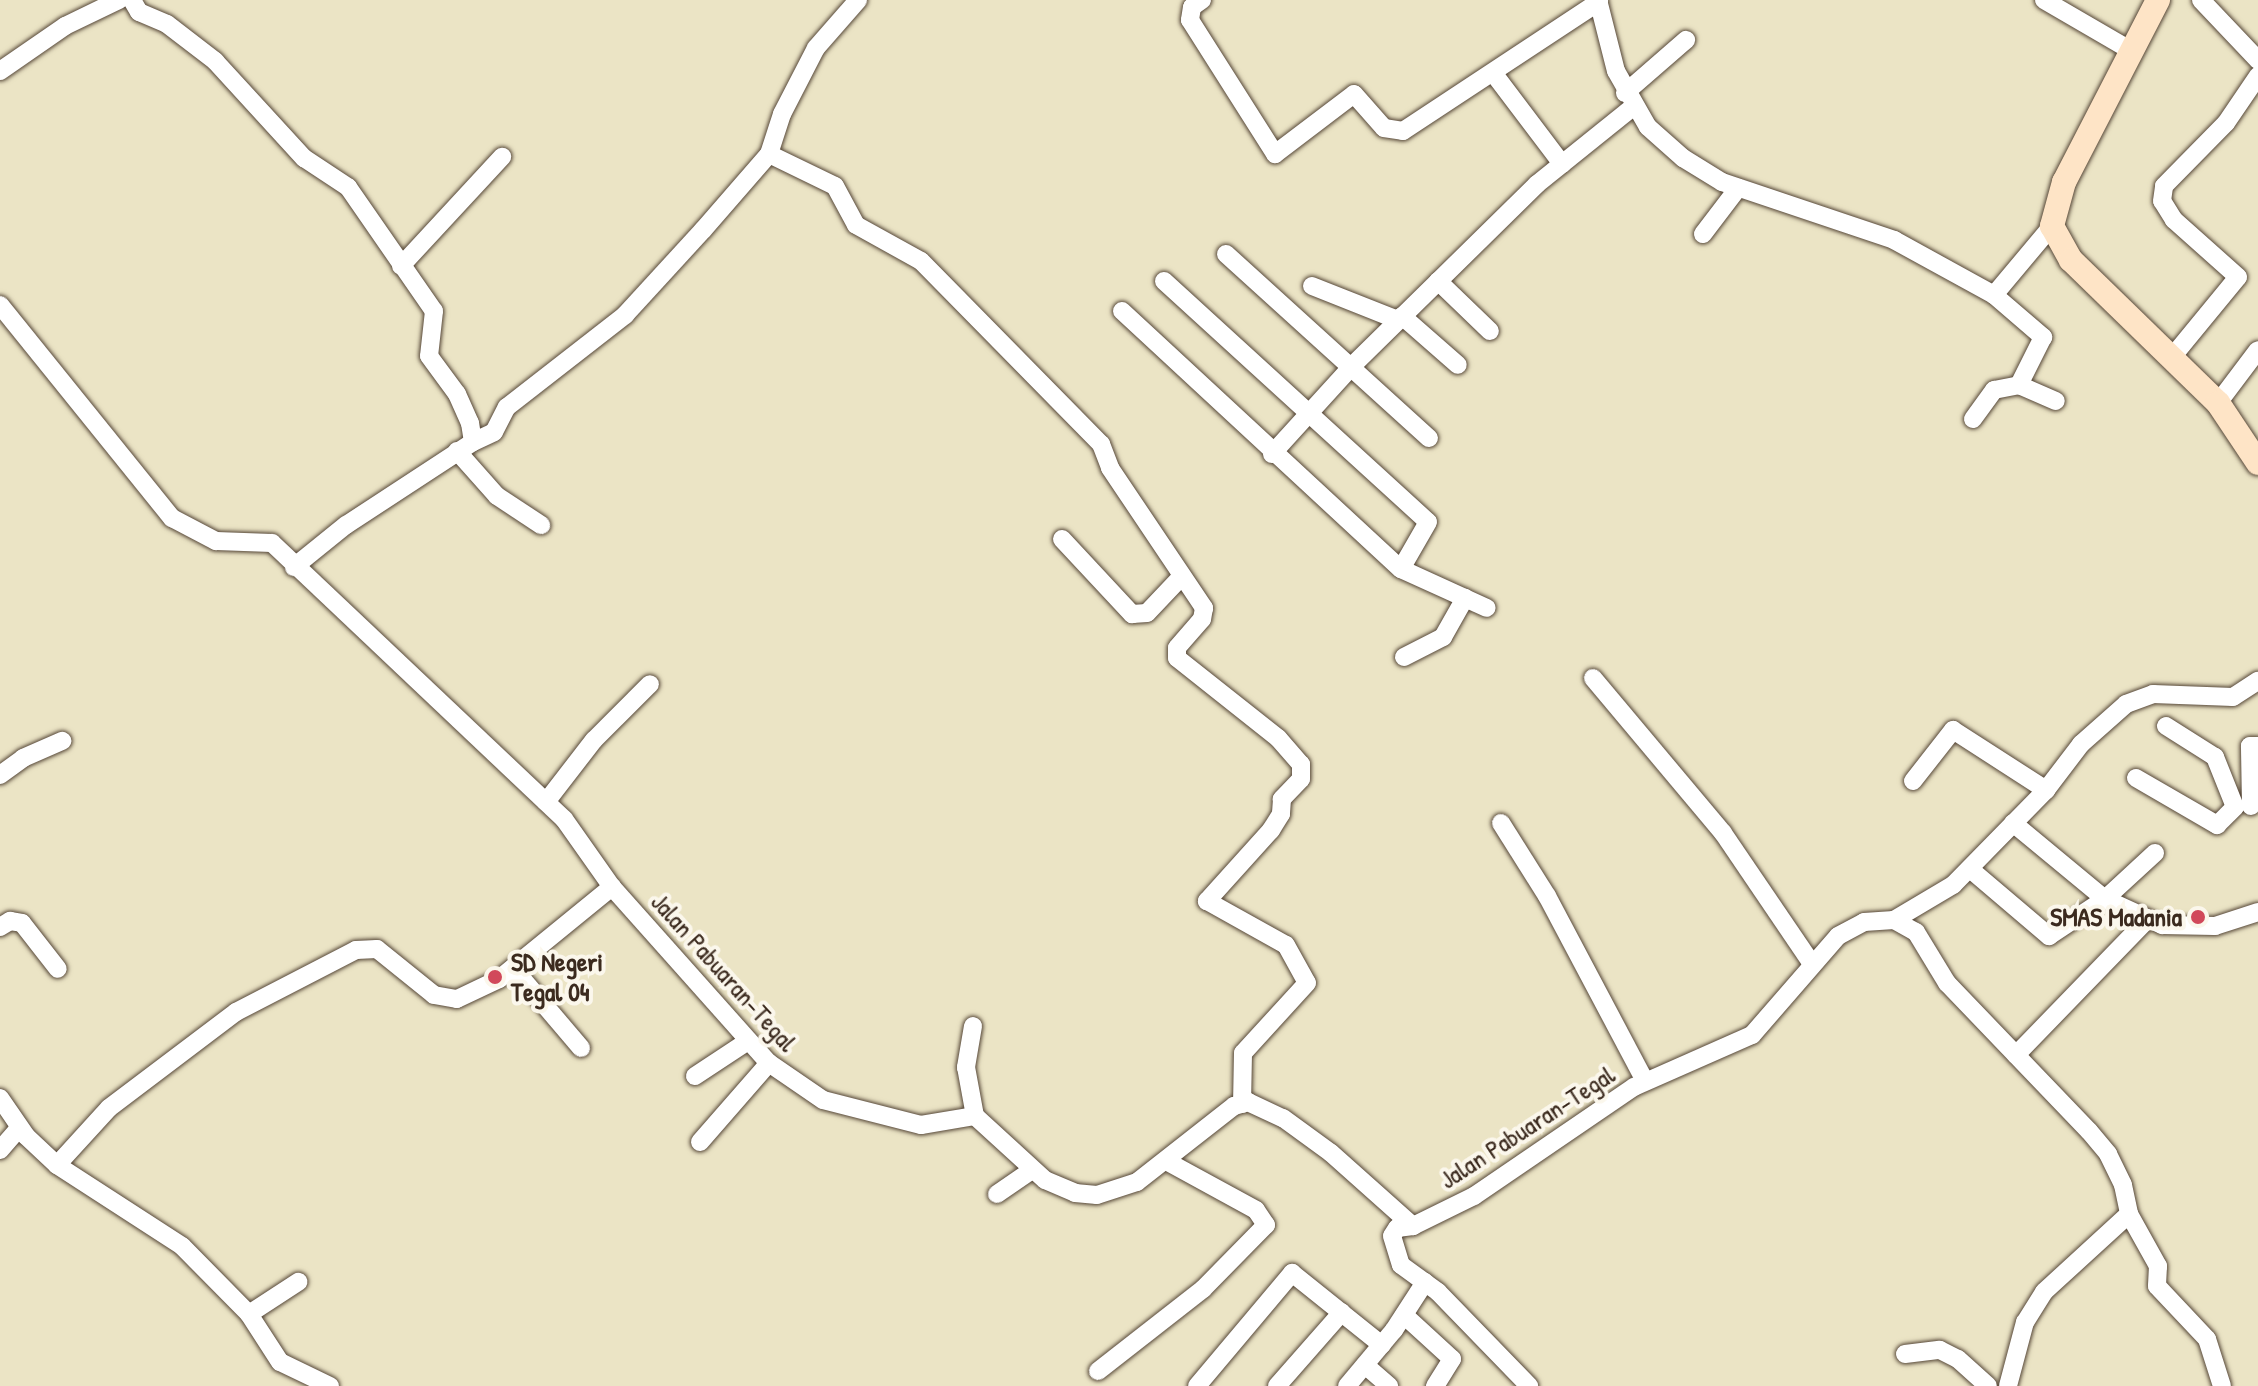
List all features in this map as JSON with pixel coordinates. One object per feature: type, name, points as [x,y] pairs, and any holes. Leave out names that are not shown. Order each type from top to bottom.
[{"type":"street","points":[[0,71],[53,33],[119,0]]},
{"type":"street","points":[[132,0],[139,12],[167,24],[215,61],[304,158],[348,187],[434,311],[426,347],[457,394],[465,447],[497,496],[541,525]]},
{"type":"street","points":[[294,567],[346,525],[465,447],[494,432],[507,407],[625,315],[769,154],[782,114],[816,48],[858,0]]},
{"type":"street","points":[[1202,0],[1192,7],[1190,20],[1275,154],[1349,95],[1358,97],[1392,133],[1403,131],[1494,74],[1599,1],[1607,48],[1629,99],[1663,143],[1738,188],[1894,240],[1994,295],[2043,337],[2019,385]]},
{"type":"street","points":[[2044,0],[2130,50]]},
{"type":"street","points":[[1994,295],[2052,226],[2064,182],[2158,0]]},
{"type":"street","points":[[2201,0],[2258,60]]},
{"type":"street","points":[[1272,454],[1400,318],[1629,99],[1686,40]]},
{"type":"street","points":[[1494,74],[1562,164]]},
{"type":"street","points":[[2173,356],[2238,277],[2174,220],[2162,201],[2164,186],[2226,123],[2258,76]]},
{"type":"street","points":[[769,154],[835,186],[856,225],[921,261],[1101,444],[1110,468],[1205,614],[1177,648],[1177,658],[1278,738],[1302,772],[1282,799],[1281,814],[1271,830],[1207,901],[1286,945],[1307,983],[1243,1053],[1242,1104]]},
{"type":"street","points":[[401,266],[502,157]]},
{"type":"street","points":[[1703,234],[1738,188]]},
{"type":"street","points":[[2052,226],[2071,260],[2218,403],[2258,463]]},
{"type":"street","points":[[1226,254],[1429,438]]},
{"type":"street","points":[[1164,281],[1428,522],[1401,569]]},
{"type":"street","points":[[1438,281],[1490,331]]},
{"type":"street","points":[[1312,286],[1400,318],[1458,365]]},
{"type":"street","points":[[0,305],[172,518],[216,541],[263,539],[546,802],[590,852],[612,887]]},
{"type":"street","points":[[1122,311],[1272,454],[1401,569],[1487,608]]},
{"type":"street","points":[[2218,403],[2258,350]]},
{"type":"street","points":[[1973,419],[1994,390],[2019,385],[2056,401]]},
{"type":"street","points":[[1062,539],[1132,614],[1147,613],[1182,576]]},
{"type":"street","points":[[1404,657],[1443,637],[1465,598]]},
{"type":"street","points":[[1593,678],[1723,833],[1812,964]]},
{"type":"street","name":"Jalan Pabuaran–Tegal","points":[[1413,1226],[1474,1196],[1645,1081],[1752,1035],[1812,964],[1852,926],[1894,920],[1943,894],[2046,790],[2091,734],[2141,695],[2233,697],[2258,681]]},
{"type":"street","points":[[546,802],[594,740],[650,684]]},
{"type":"street","points":[[2166,726],[2215,757],[2248,806]]},
{"type":"street","points":[[1913,781],[1953,730],[2046,790]]},
{"type":"street","points":[[0,775],[23,758],[62,741]]},
{"type":"street","points":[[2248,806],[2250,746],[2258,746]]},
{"type":"street","points":[[2136,778],[2217,825],[2248,806]]},
{"type":"street","points":[[1501,823],[1547,896],[1645,1081]]},
{"type":"street","points":[[2013,823],[2105,899],[2148,919],[2173,928],[2256,920]]},
{"type":"street","points":[[1970,869],[2049,936],[2105,899],[2155,853]]},
{"type":"street","name":"Jalan Pabuaran–Tegal","points":[[57,1165],[109,1108],[236,1012],[333,960],[356,950],[377,949],[445,1000],[472,993],[513,968],[612,887],[748,1041],[769,1063],[807,1092],[865,1113],[921,1125],[975,1116]]},
{"type":"street","points":[[2016,1055],[2148,919]]},
{"type":"street","points":[[1894,920],[1916,932],[1947,983],[2108,1154],[2129,1214],[2158,1266],[2157,1286],[2207,1339],[2222,1386]]},
{"type":"street","points":[[0,927],[10,921],[22,923],[58,969]]},
{"type":"street","points":[[513,968],[581,1048]]},
{"type":"street","points":[[973,1026],[966,1067],[975,1116],[1032,1170],[1059,1188],[1097,1195],[1123,1190],[1242,1104],[1260,1105],[1283,1118],[1413,1226]]},
{"type":"street","points":[[695,1076],[748,1041]]},
{"type":"street","points":[[700,1142],[769,1063]]},
{"type":"street","points":[[0,1098],[19,1128],[57,1165],[172,1238],[249,1314],[280,1362],[330,1386]]},
{"type":"street","points":[[0,1150],[19,1128]]},
{"type":"street","points":[[1098,1371],[1203,1289],[1266,1225],[1256,1210],[1166,1161]]},
{"type":"street","points":[[997,1194],[1032,1170]]},
{"type":"street","points":[[2008,1386],[2033,1307],[2129,1214]]},
{"type":"street","points":[[1413,1226],[1397,1228],[1391,1245],[1401,1265],[1425,1282],[1529,1386]]},
{"type":"street","points":[[1197,1386],[1292,1273],[1382,1345]]},
{"type":"street","points":[[249,1314],[298,1282]]},
{"type":"street","points":[[1347,1386],[1382,1345],[1425,1282]]},
{"type":"street","points":[[1277,1386],[1342,1312]]},
{"type":"street","points":[[1404,1315],[1452,1359],[1435,1386]]},
{"type":"street","points":[[1905,1354],[1940,1350],[1958,1359],[1988,1386]]},
{"type":"street","points":[[1365,1365],[1389,1386]]},
{"type":"place","name":"SMAS Madania","points":[[2198,917]]},
{"type":"place","name":"SD Negeri Tegal 04","points":[[495,977]]}]
